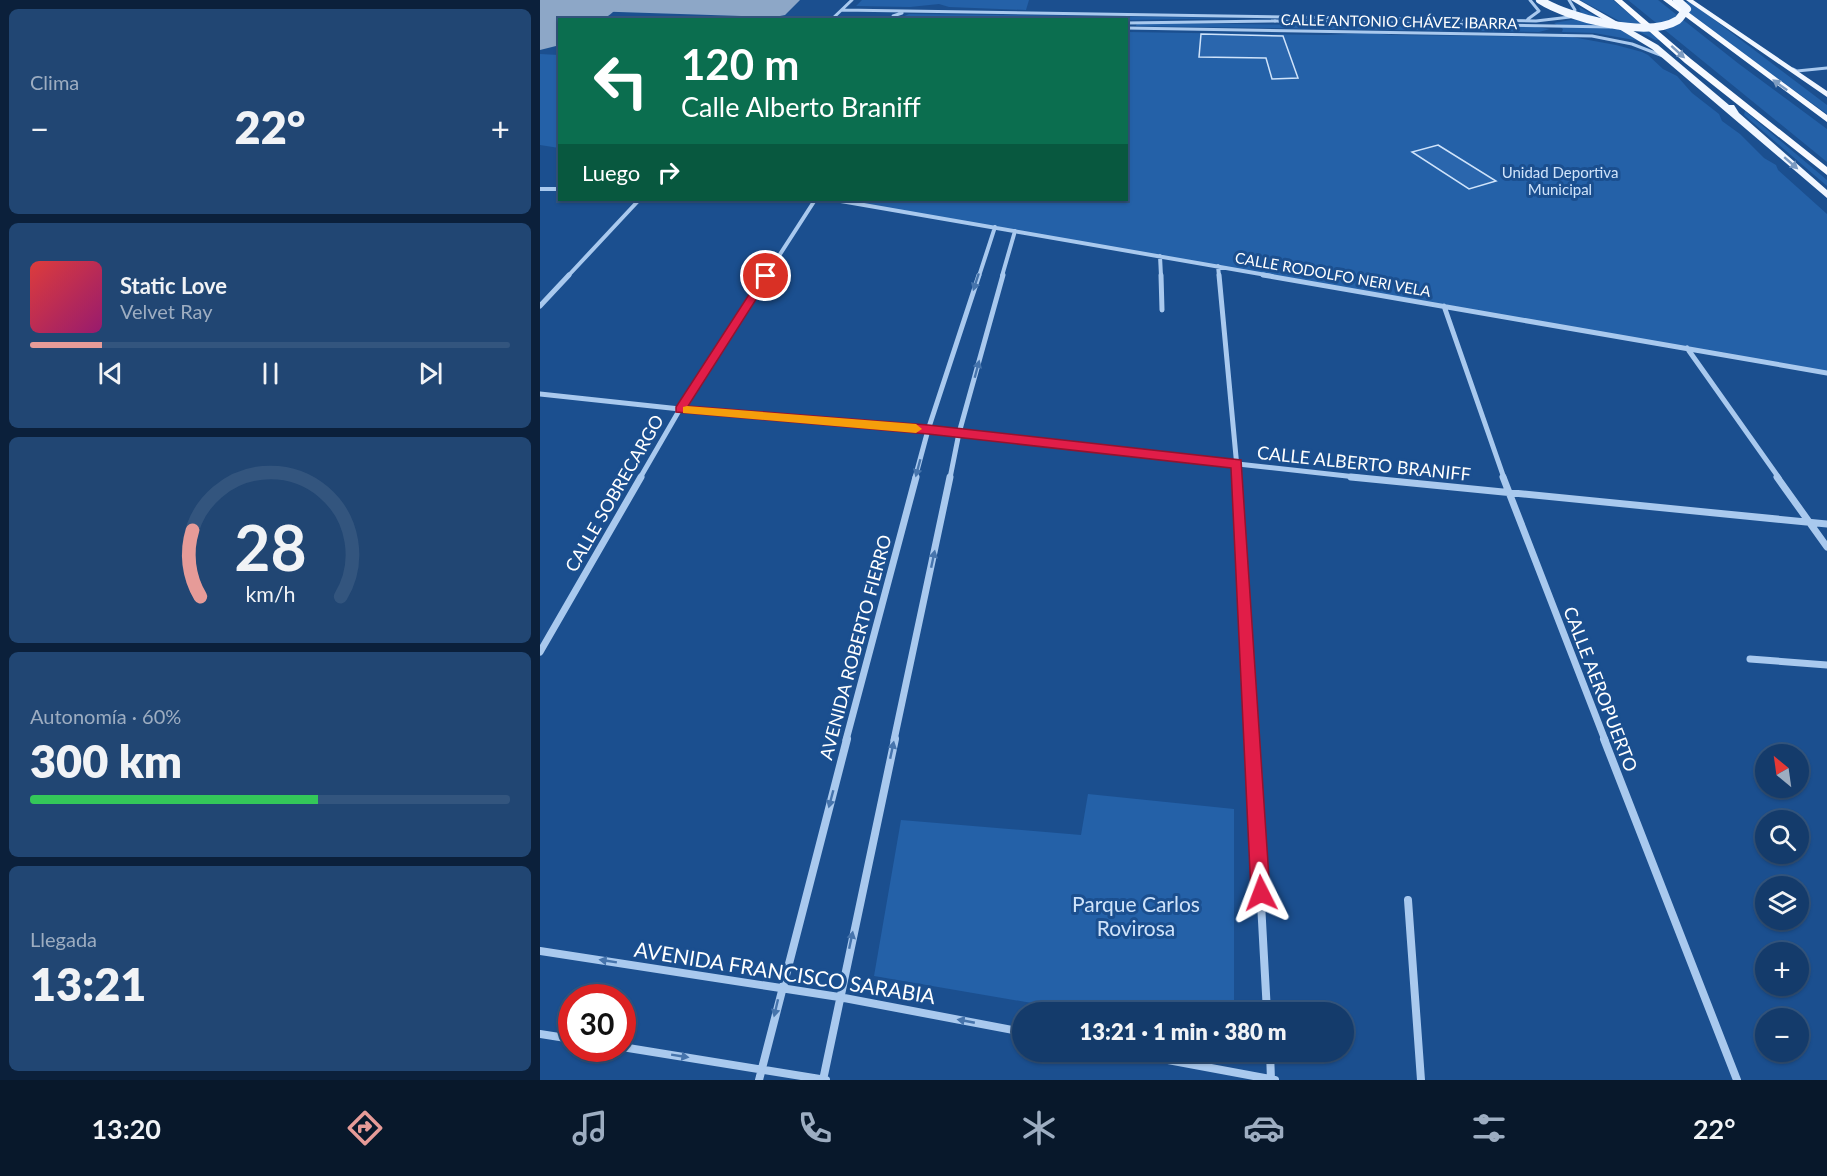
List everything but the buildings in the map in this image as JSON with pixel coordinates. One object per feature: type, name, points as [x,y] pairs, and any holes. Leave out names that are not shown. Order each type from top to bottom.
[{"type":"highway","points":[[1618,0],[1724,90],[1827,172]]},
{"type":"highway","points":[[1667,0],[1827,119]]},
{"type":"main road","points":[[1540,0],[1553,9],[1570,16],[1635,26],[1662,24],[1680,19],[1687,9],[1677,0]]},
{"type":"main road","points":[[1574,0],[1646,40],[1827,195]]},
{"type":"main road","points":[[1689,0],[1793,69],[1827,95]]},
{"type":"main road","points":[[1724,90],[1736,115]]},
{"type":"street","points":[[833,18],[852,0]]},
{"type":"street","points":[[1515,21],[1528,19],[1538,14],[1538,8],[1530,0]]},
{"type":"street","name":"CALLE ANTONIO CHÁVEZ IBARRA","points":[[842,10],[1536,21],[1570,17],[1575,10],[1569,0]]},
{"type":"street","points":[[892,18],[912,11]]},
{"type":"street","points":[[1128,23],[1275,21],[1635,26]]},
{"type":"street","points":[[1536,21],[1555,27],[1554,31],[1549,34]]},
{"type":"street","name":"CALLE ANTONIO CHÁVEZ IBARRA","points":[[1128,28],[1592,36],[1619,40],[1668,58]]},
{"type":"street","points":[[1793,69],[1797,72],[1827,68]]},
{"type":"street","points":[[540,189],[558,189]]},
{"type":"street","points":[[540,306],[638,201]]},
{"type":"street","name":"CALLE SOBRECARGO","points":[[540,652],[680,410],[814,201]]},
{"type":"street","name":"CALLE RODOLFO NERI VELA","points":[[841,201],[1827,373]]},
{"type":"street","name":"AVENIDA ROBERTO FIERRO","points":[[759,1080],[781,988],[928,430],[994,227]]},
{"type":"street","points":[[636,1049],[824,1080],[839,997],[960,433],[1015,231]]},
{"type":"street","points":[[1160,256],[1162,310]]},
{"type":"street","points":[[1218,267],[1237,464],[1267,1002]]},
{"type":"street","name":"CALLE AEROPUERTO","points":[[1444,306],[1509,494],[1737,1080]]},
{"type":"street","points":[[1687,348],[1827,547]]},
{"type":"street","name":"CALLE ALBERTO BRANIFF","points":[[540,394],[680,410],[960,433],[1509,494],[1827,524]]},
{"type":"street","points":[[1750,659],[1827,665]]},
{"type":"street","points":[[1408,900],[1421,1080]]},
{"type":"street","name":"AVENIDA FRANCISCO SARABIA","points":[[540,951],[839,997],[1012,1030]]},
{"type":"street","points":[[540,1034],[558,1037]]},
{"type":"street","points":[[1178,1062],[1273,1080],[1271,1062]]},
{"type":"green space","points":[[862,0],[1029,0],[1026,10],[949,7],[939,4],[910,7],[856,6]]},
{"type":"green space","points":[[1580,0],[1613,0],[1660,40],[1655,40]]},
{"type":"green space","points":[[1628,0],[1658,0],[1827,129],[1827,162]]},
{"type":"green space","points":[[1678,2],[1690,2],[1704,12],[1827,105],[1827,114],[1695,19]]},
{"type":"green space","points":[[1579,7],[1640,41],[1594,33],[1562,32],[1563,29],[1554,23],[1576,19],[1581,13]]},
{"type":"green space","points":[[909,14],[1246,18],[1128,20],[1128,18],[900,18]]},
{"type":"green space","points":[[1137,23],[1505,27],[1512,24],[1550,29],[1539,32],[1136,26]]},
{"type":"green space","name":"Unidad Deportiva Municipal","points":[[1128,32],[1572,37],[1616,45],[1648,55],[1663,69],[1677,76],[1692,93],[1719,114],[1722,121],[1740,134],[1764,158],[1776,165],[1778,170],[1827,214],[1827,374],[847,201],[1128,201]]},
{"type":"green space","points":[[540,54],[558,55],[558,148],[540,145]]},
{"type":"green space","points":[[1745,111],[1827,180],[1827,186],[1744,115]]},
{"type":"green space","name":"Parque Carlos Rovirosa","points":[[1088,794],[1234,809],[1234,1002],[1026,1002],[874,976],[901,820],[1081,835]]},
{"type":"taxiway","points":[[588,3],[775,9],[786,0]]},
{"type":"taxiway","points":[[540,35],[558,35]]},
{"type":"runway","points":[[540,28],[589,0]]},
{"type":"slow traffic","points":[[687,410],[916,429]]},
{"type":"route","points":[[766,276],[680,410],[928,430],[1237,464],[1261,893]]}]
